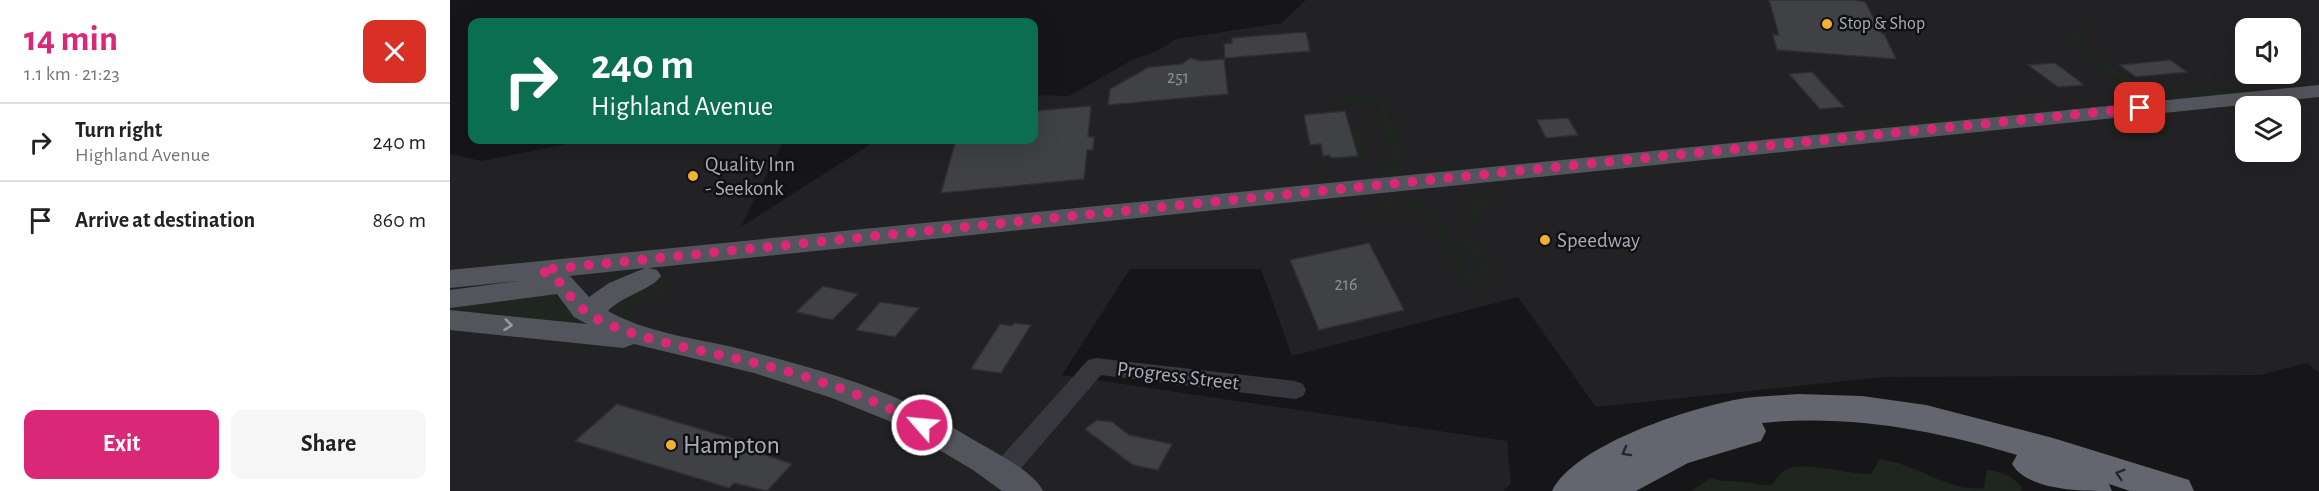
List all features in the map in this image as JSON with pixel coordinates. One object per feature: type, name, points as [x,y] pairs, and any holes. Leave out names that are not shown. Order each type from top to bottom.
[{"type":"highway","points":[[1570,491],[1615,458],[1680,428],[1741,413],[1806,407],[1867,409],[1952,423],[2176,491]]},
{"type":"highway","points":[[1608,491],[1649,465],[1694,445],[1752,430],[1814,425],[1880,428],[1954,441],[2025,462],[2094,491]]},
{"type":"main road","points":[[450,279],[2319,91]]},
{"type":"main road","points":[[2301,105],[2319,103]]},
{"type":"main road","points":[[450,299],[769,260],[2235,112]]},
{"type":"main road","points":[[540,270],[556,277],[564,284],[576,302],[597,318],[650,339],[755,363],[843,390],[905,415],[964,448],[1014,482]]},
{"type":"main road","points":[[597,318],[594,310],[600,301],[609,294],[648,276]]},
{"type":"main road","points":[[450,320],[613,338],[650,339]]},
{"type":"street","name":"Progress Street","points":[[1014,482],[1096,366],[1295,390]]},
{"type":"shaded area","points":[[1306,0],[2319,0],[2319,373],[2307,363],[2260,375],[1884,377],[1596,407],[1518,297],[1292,356],[1261,269],[1130,269],[1062,375],[1507,441],[1511,484],[1503,491],[450,491],[450,154],[482,161],[567,144],[782,144],[741,227],[871,144],[1038,144],[1038,95],[1069,96],[1132,60],[1157,51],[1176,39],[1282,23]]},
{"type":"shaded area","points":[[2084,28],[2090,32],[2080,34],[2086,39],[2077,41],[2133,81],[2166,85],[2184,94],[2206,92],[2199,87],[2218,91],[2250,88],[2261,92],[2166,101],[2154,99],[2116,79],[2073,42],[2069,33]]},
{"type":"shaded area","points":[[1356,95],[1375,98],[1388,107],[1405,163],[1401,174],[1381,178],[1380,173],[1385,172],[1384,166],[1395,164],[1382,124],[1371,124],[1370,117],[1380,115],[1375,101],[1357,102],[1354,100],[1354,103],[1347,101],[1344,103],[1341,98],[1285,102]]},
{"type":"shaded area","points":[[2052,108],[2056,112],[1791,138],[1788,134]]},
{"type":"shaded area","points":[[1360,131],[1366,152],[1361,157],[1317,163],[1323,159],[1358,155],[1352,132]]},
{"type":"shaded area","points":[[1485,195],[1493,200],[1481,212],[1481,220],[1474,223],[1464,206],[1472,197]]},
{"type":"shaded area","points":[[1415,202],[1426,205],[1441,226],[1477,285],[1477,293],[1474,294],[1424,211],[1407,214],[1403,207],[1368,214],[1370,222],[1364,219],[1364,214],[1371,207]]},
{"type":"shaded area","points":[[1464,236],[1471,237],[1496,277],[1495,280],[1486,280],[1461,240]]},
{"type":"shaded area","points":[[669,281],[671,283],[668,291],[650,292],[625,314],[638,313],[635,315],[621,316],[612,311],[613,305],[638,287]]},
{"type":"shaded area","points":[[556,293],[567,309],[587,324],[459,309],[461,306]]},
{"type":"shaded area","points":[[1880,459],[1904,465],[1962,487],[1984,488],[1987,470],[2003,473],[2023,489],[2020,491],[1691,491],[1711,478],[1772,485],[1784,471],[1800,467],[1871,474]]},
{"type":"building","name":"Stop & Shop","points":[[1769,0],[1865,2],[1896,59],[1777,50],[1773,35],[1779,35]]},
{"type":"building","points":[[1306,32],[1310,51],[1225,58],[1224,44],[1232,43],[1232,38]]},
{"type":"building","points":[[1190,58],[1201,61],[1224,59],[1228,94],[1108,105],[1110,89],[1149,67],[1182,64]]},
{"type":"building","points":[[2170,60],[2187,72],[2136,77],[2120,65]]},
{"type":"building","points":[[2054,63],[2084,85],[2058,87],[2028,65]]},
{"type":"building","points":[[1812,72],[1844,107],[1820,109],[1789,74]]},
{"type":"building","points":[[1091,106],[1088,137],[1094,137],[1093,150],[1087,150],[1084,179],[941,193],[955,144],[1038,144],[1038,111]]},
{"type":"building","points":[[1345,111],[1358,156],[1331,158],[1330,155],[1323,156],[1321,144],[1310,145],[1304,115]]},
{"type":"building","points":[[1568,118],[1578,135],[1546,138],[1537,120]]},
{"type":"building","points":[[1369,243],[1404,310],[1319,330],[1290,260]]},
{"type":"building","points":[[823,286],[858,294],[832,320],[796,312]]},
{"type":"building","points":[[880,302],[919,308],[895,337],[856,330]]},
{"type":"building","points":[[1014,323],[1031,325],[1001,373],[971,369],[1000,324],[1012,326]]},
{"type":"building","name":"Hampton","points":[[617,404],[767,449],[762,454],[792,464],[767,491],[734,483],[729,488],[575,441]]},
{"type":"building","points":[[1097,420],[1112,422],[1129,435],[1172,444],[1158,470],[1133,465],[1085,429]]},
{"type":"place","name":"Stop & Shop","points":[[1827,24]]},
{"type":"place","name":"Quality Inn - Seekonk","points":[[693,176]]},
{"type":"place","name":"Speedway","points":[[1545,240]]},
{"type":"place","name":"Hampton","points":[[671,445]]},
{"type":"route","points":[[922,425],[905,415],[843,390],[755,363],[650,339],[613,326],[584,310],[564,284],[556,277],[540,270],[2140,108]]}]
